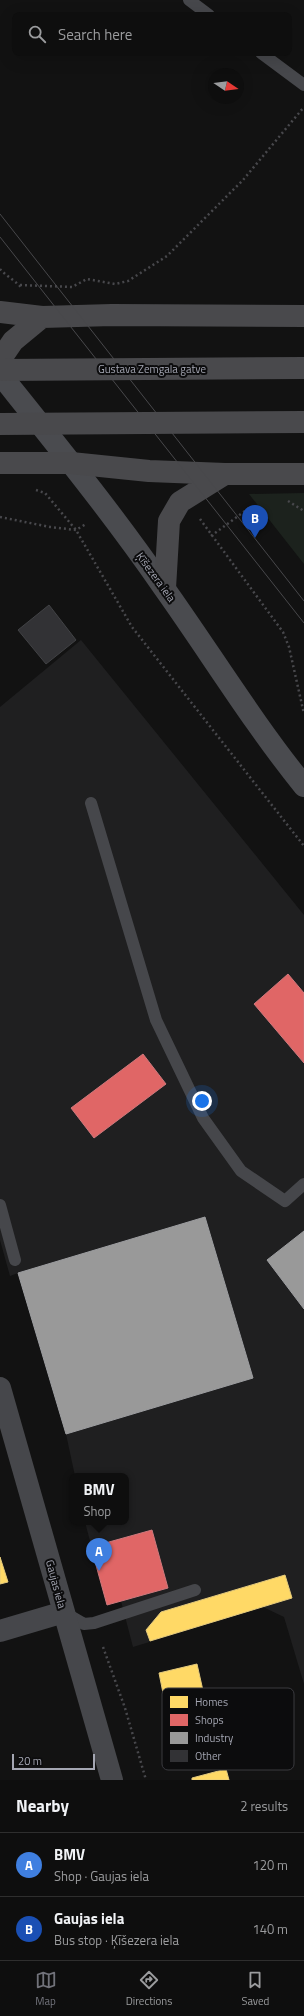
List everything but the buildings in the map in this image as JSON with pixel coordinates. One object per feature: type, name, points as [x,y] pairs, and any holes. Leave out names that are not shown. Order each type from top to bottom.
[{"type":"main road","points":[[0,312],[42,317],[112,315],[304,316]]},
{"type":"main road","points":[[0,360],[13,341],[42,317]]},
{"type":"main road","name":"Gustava Zemgala gatve","points":[[0,370],[304,368]]},
{"type":"main road","points":[[0,424],[304,422]]},
{"type":"main road","points":[[0,463],[72,463],[149,471],[225,474],[304,474]]},
{"type":"main road","points":[[164,588],[170,521],[180,502],[225,474]]},
{"type":"street","name":"Ķīšezera iela","points":[[0,374],[72,463],[164,588],[237,696],[304,786]]},
{"type":"street","name":"Gaujas iela","points":[[0,1388],[112,1780]]},
{"type":"street","points":[[0,1631],[64,1612]]},
{"type":"lane","points":[[189,0],[205,12]]},
{"type":"lane","points":[[264,56],[304,85]]},
{"type":"lane","points":[[91,803],[156,1020],[203,1118],[241,1171],[284,1201],[304,1184]]},
{"type":"lane","points":[[0,1205],[15,1260]]},
{"type":"lane","points":[[64,1612],[84,1624],[94,1623],[195,1590]]},
{"type":"path","points":[[20,285],[72,287],[87,279],[115,284],[128,282],[167,256],[243,180],[304,107]]},
{"type":"path","points":[[32,488],[45,493],[76,530],[132,627],[304,846]]},
{"type":"path","points":[[211,536],[249,508],[260,516],[258,525]]},
{"type":"path","points":[[196,512],[211,536],[283,632],[289,646],[304,714]]},
{"type":"path","points":[[0,517],[50,527],[76,530]]},
{"type":"path","points":[[94,1623],[125,1708],[146,1780]]},
{"type":"shaded area","points":[[304,493],[304,564],[249,494]]},
{"type":"shaded area","points":[[81,640],[304,915],[304,1684],[284,1617],[263,1607],[133,1647],[121,1601],[107,1605],[86,1525],[129,1525],[129,1473],[74,1473],[66,1434],[18,1273],[10,1276],[0,1240],[0,707]]},
{"type":"tram line","points":[[0,214],[304,601]]},
{"type":"tram line","points":[[0,237],[304,623]]},
{"type":"place","name":"Gaujas iela","points":[[255,538]]},
{"type":"place","name":"BMV","points":[[99,1571]]}]
